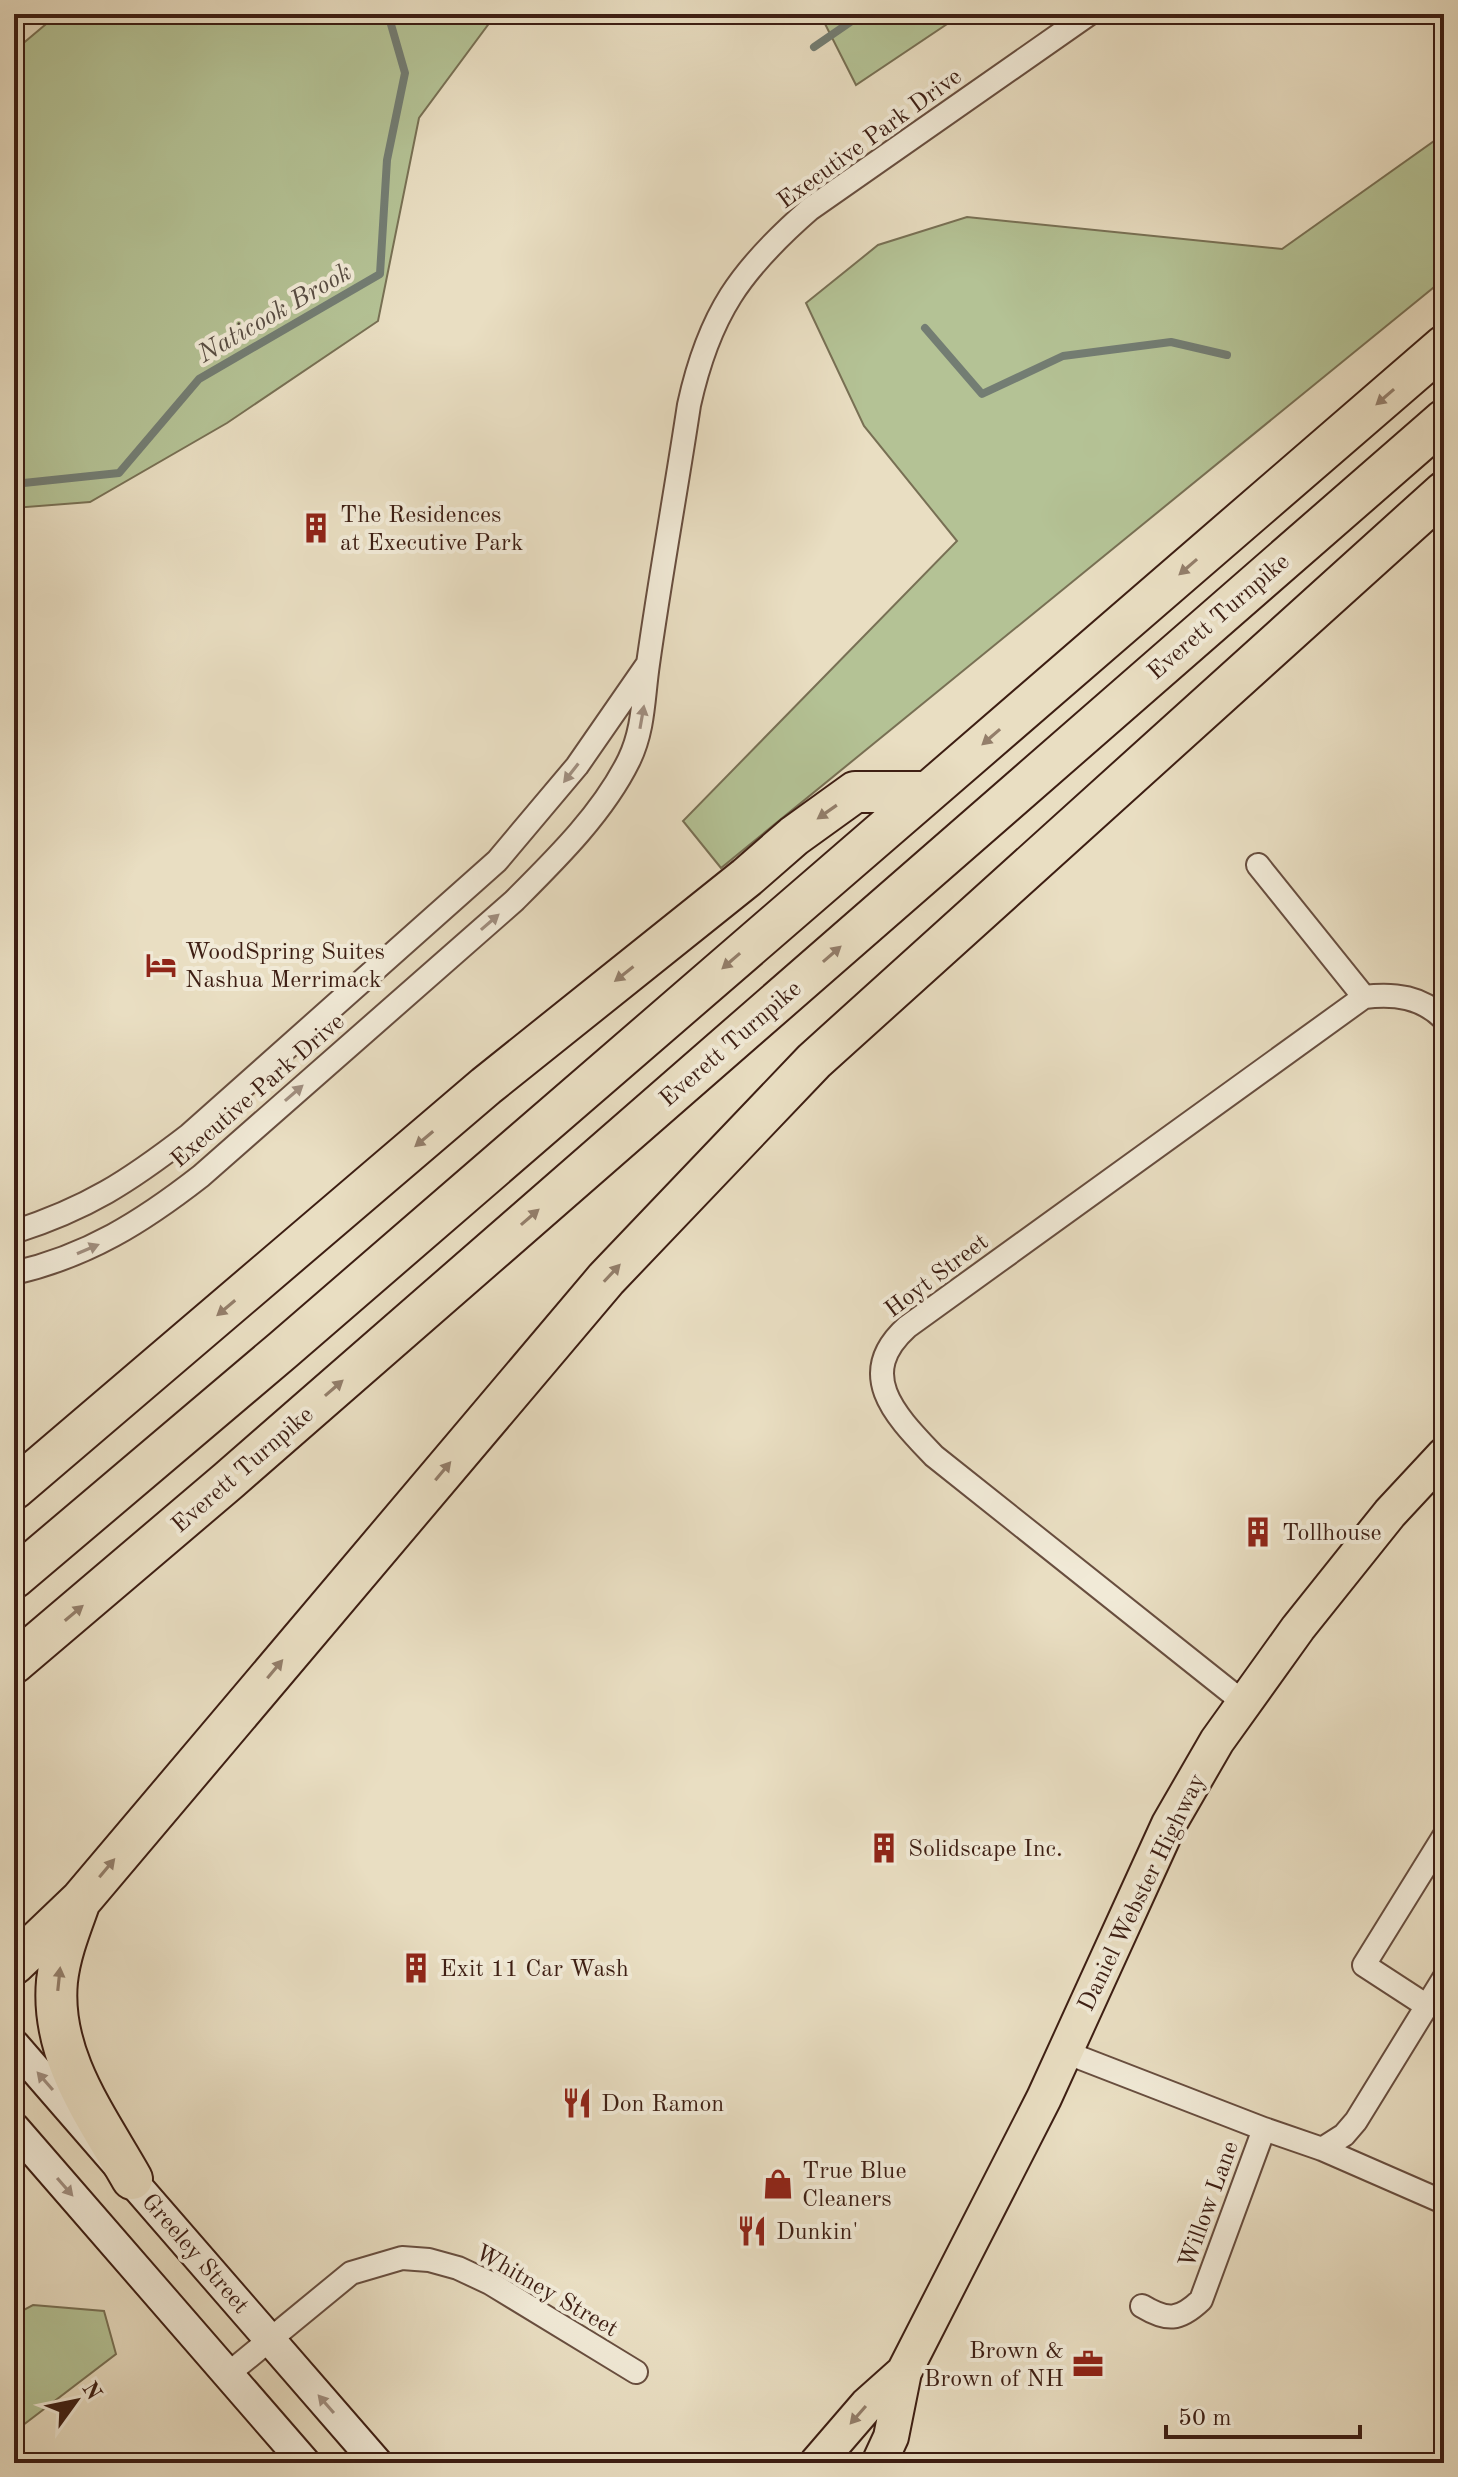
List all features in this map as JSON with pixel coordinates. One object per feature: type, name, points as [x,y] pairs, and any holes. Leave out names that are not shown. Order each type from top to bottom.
[{"type":"highway","points":[[14,1578],[283,1350],[1444,346]]},
{"type":"highway","name":"Everett Turnpike","points":[[14,1663],[206,1500],[1444,420]]},
{"type":"highway","points":[[14,1964],[81,1900],[606,1279],[814,1061],[1444,492]]},
{"type":"highway","points":[[14,1489],[498,1076],[794,836],[855,792],[927,792]]},
{"type":"highway","points":[[81,1900],[63,1951],[57,1982],[61,2040],[69,2068],[132,2179]]},
{"type":"main road","name":"Daniel Webster Highway","points":[[879,2463],[891,2437],[904,2372],[1031,2126],[1169,1824],[1243,1702],[1352,1557],[1444,1455]]},
{"type":"main road","name":"Greeley Street","points":[[14,2045],[377,2463]]},
{"type":"main road","points":[[14,2128],[305,2463]]},
{"type":"main road","name":"Daniel Webster Highway","points":[[817,2463],[867,2405],[904,2372]]},
{"type":"street","name":"Executive Park Drive","points":[[14,1273],[95,1247],[162,1206],[201,1176],[514,901],[571,840],[622,772],[643,721],[648,664],[689,405],[698,365],[720,311],[743,275],[774,240],[810,209],[1089,14]]},
{"type":"street","name":"Executive Park Drive","points":[[14,1232],[87,1205],[155,1161],[189,1135],[403,943],[449,906],[497,861],[542,811],[648,664]]},
{"type":"street","points":[[1258,865],[1364,997],[1382,994],[1403,996],[1422,1002],[1444,1019]]},
{"type":"street","name":"Hoyt Street","points":[[1243,1702],[934,1456],[907,1428],[887,1398],[881,1377],[882,1360],[890,1342],[907,1327],[1364,997]]},
{"type":"street","points":[[1427,2006],[1364,1965],[1444,1836]]},
{"type":"street","points":[[1322,2149],[1344,2135],[1356,2121],[1444,1978]]},
{"type":"street","name":"Willow Lane","points":[[1065,2052],[1264,2129],[1201,2300],[1190,2311],[1175,2318],[1158,2315],[1142,2306]]},
{"type":"street","points":[[1264,2129],[1322,2149],[1441,2201]]},
{"type":"street","name":"Whitney Street","points":[[228,2374],[351,2273],[402,2258],[429,2260],[458,2268],[490,2283],[636,2372]]},
{"type":"green space","points":[[58,14],[496,14],[419,118],[378,321],[227,423],[90,502],[14,508],[14,51]]},
{"type":"green space","points":[[820,14],[962,14],[856,85]]},
{"type":"green space","points":[[1444,134],[1444,279],[721,868],[683,821],[957,541],[864,426],[806,303],[878,245],[967,217],[1282,249]]},
{"type":"green space","points":[[33,2305],[104,2311],[116,2354],[14,2432],[14,2315]]},
{"type":"waterway","name":"Naticook Brook","points":[[14,484],[119,473],[199,379],[380,274],[387,160],[405,73],[388,14]]},
{"type":"waterway","name":"Naticook Brook","points":[[814,47],[862,14]]},
{"type":"waterway","name":"Naticook Brook","points":[[925,328],[982,394],[1063,356],[1171,342],[1227,355]]},
{"type":"place","name":"The Residences at Executive Park","points":[[316,528]]},
{"type":"place","name":"WoodSpring Suites Nashua Merrimack","points":[[161,965]]},
{"type":"place","name":"Tollhouse","points":[[1258,1532]]},
{"type":"place","name":"Solidscape Inc.","points":[[884,1848]]},
{"type":"place","name":"Exit 11 Car Wash","points":[[416,1968]]},
{"type":"place","name":"Don Ramon","points":[[577,2103]]},
{"type":"place","name":"True Blue Cleaners","points":[[778,2184]]},
{"type":"place","name":"Dunkin'","points":[[752,2231]]},
{"type":"place","name":"Brown & Brown of NH","points":[[1088,2364]]}]
